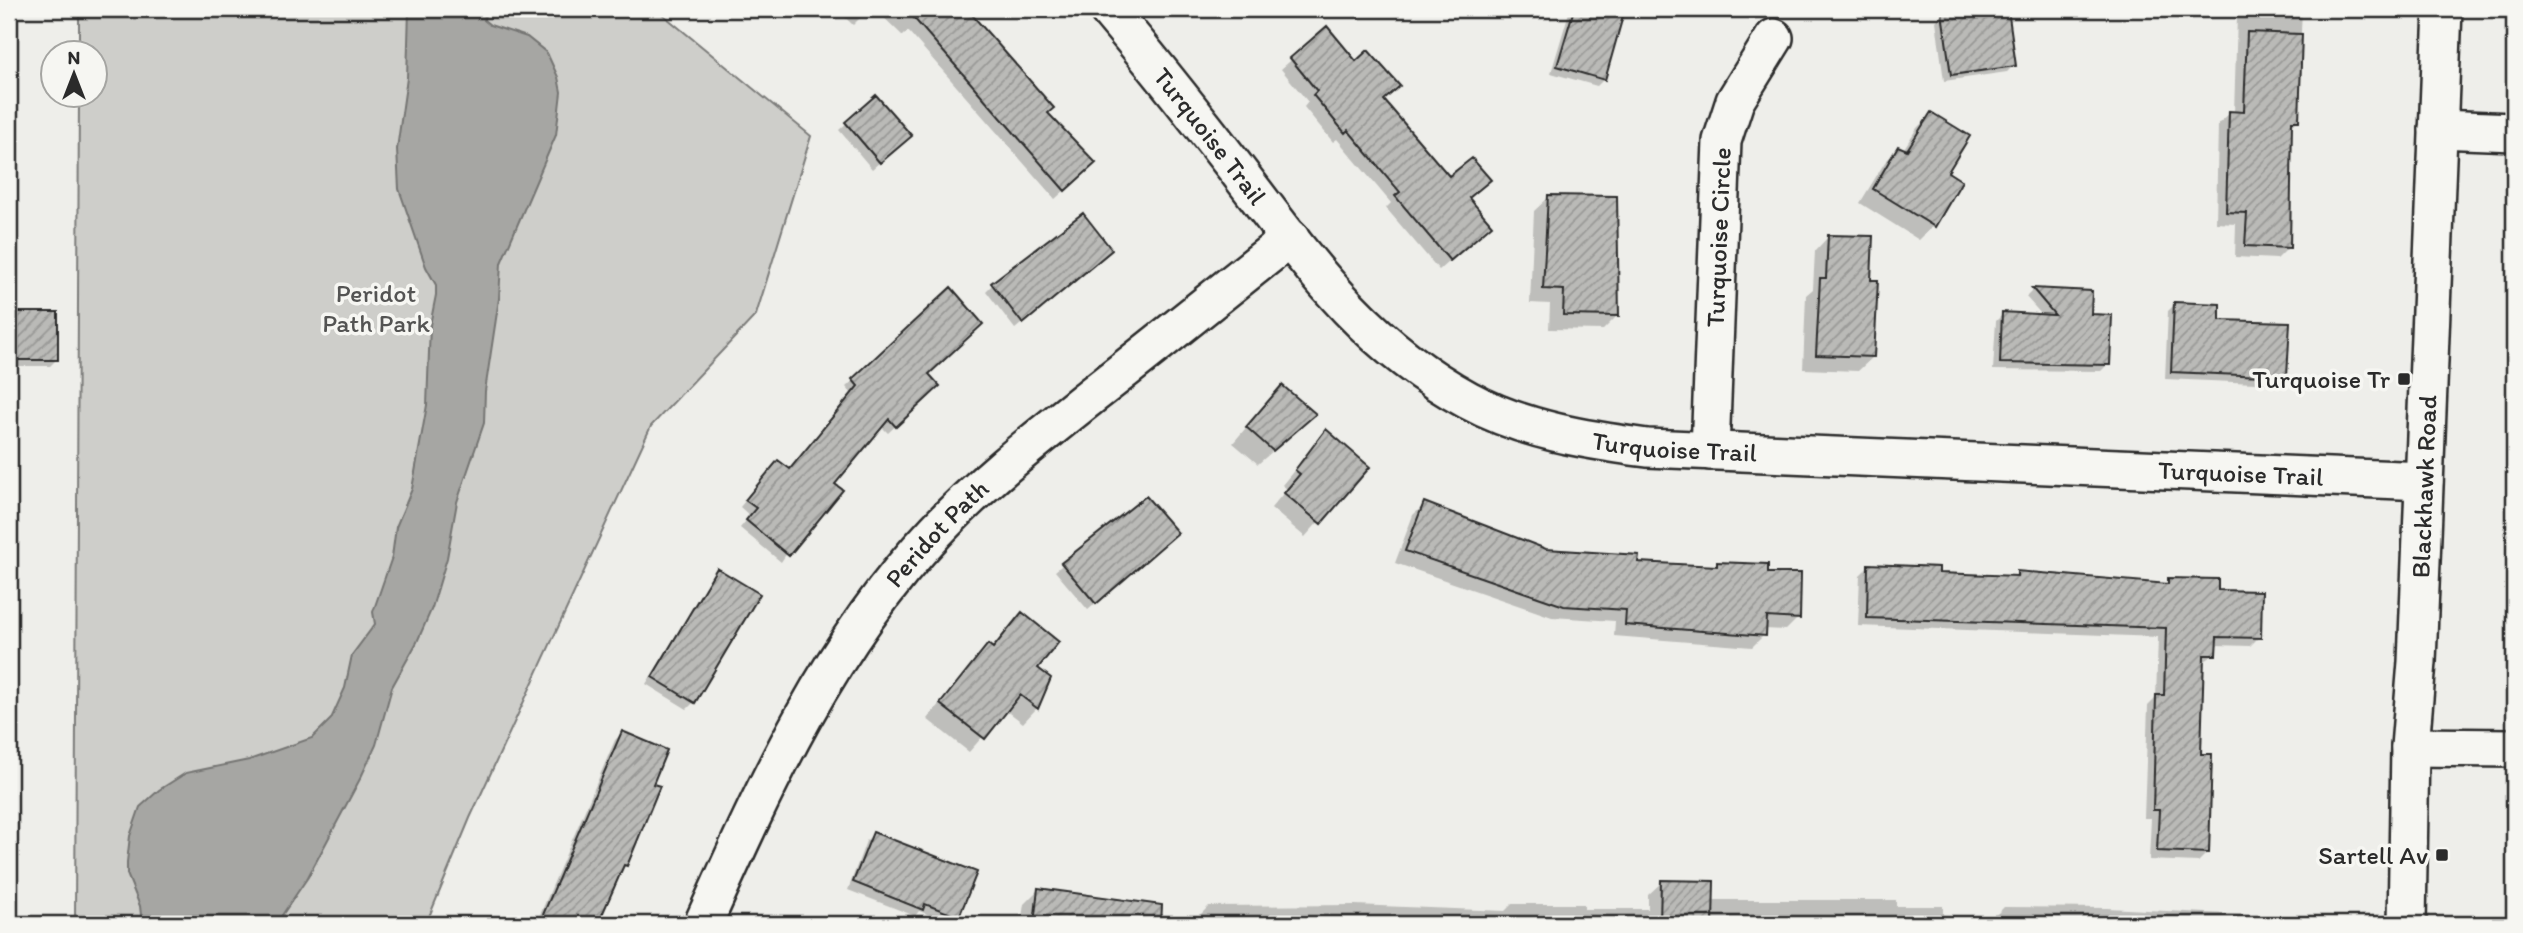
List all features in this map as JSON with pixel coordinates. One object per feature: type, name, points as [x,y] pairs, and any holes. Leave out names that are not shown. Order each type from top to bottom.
[{"type":"street","name":"Turquoise Trail","points":[[1108,9],[1329,288],[1368,330],[1403,359],[1470,401],[1556,433],[1647,448],[2424,481]]},
{"type":"street","name":"Blackhawk Road","points":[[2407,924],[2410,747],[2417,662],[2443,9]]},
{"type":"street","name":"Turquoise Circle","points":[[1710,451],[1723,141],[1735,101],[1774,38]]},
{"type":"street","points":[[2438,129],[2514,132]]},
{"type":"street","name":"Peridot Path","points":[[703,924],[763,789],[811,700],[851,638],[935,531],[1009,460],[1290,238]]},
{"type":"street","points":[[2410,747],[2514,748]]},
{"type":"green space","name":"Peridot Path Park","points":[[79,9],[656,9],[811,136],[756,315],[651,426],[470,818],[426,924],[75,924],[79,108],[108,108],[108,38],[79,38]]},
{"type":"shaded area","points":[[409,9],[486,9],[484,20],[490,25],[527,37],[547,53],[558,77],[561,92],[556,135],[501,263],[499,299],[485,391],[484,423],[457,502],[447,558],[432,608],[392,687],[376,745],[308,877],[276,924],[142,924],[140,906],[127,874],[130,836],[140,807],[159,790],[186,773],[249,760],[312,738],[331,719],[345,688],[352,655],[375,624],[373,612],[392,557],[396,527],[412,489],[427,405],[430,325],[436,295],[436,285],[426,267],[399,189],[397,149],[407,78]]},
{"type":"building","points":[[906,9],[967,9],[1054,108],[1048,113],[1096,163],[1065,191]]},
{"type":"building","points":[[1574,9],[1625,9],[1605,80],[1557,66]]},
{"type":"building","points":[[1959,9],[2008,9],[2016,66],[1951,75],[1942,13]]},
{"type":"building","points":[[1327,26],[1356,61],[1368,50],[1400,86],[1384,100],[1449,176],[1472,158],[1491,180],[1469,198],[1492,225],[1450,261],[1395,196],[1400,192],[1348,130],[1345,133],[1313,95],[1317,91],[1290,58]]},
{"type":"building","points":[[2247,32],[2302,34],[2299,121],[2292,121],[2290,248],[2245,246],[2247,213],[2226,212],[2229,111],[2244,112]]},
{"type":"building","points":[[876,95],[912,136],[880,163],[845,122]]},
{"type":"building","points":[[1931,112],[1970,136],[1948,172],[1962,181],[1935,227],[1873,189],[1898,146],[1907,150]]},
{"type":"building","points":[[1548,195],[1617,196],[1619,316],[1563,315],[1564,290],[1543,289]]},
{"type":"building","points":[[1083,213],[1112,250],[1023,324],[991,283]]},
{"type":"building","points":[[1828,235],[1873,236],[1871,280],[1878,280],[1874,357],[1816,355],[1820,278],[1826,278]]},
{"type":"building","points":[[951,287],[983,324],[929,374],[940,386],[896,427],[889,419],[835,484],[843,490],[789,556],[746,520],[756,508],[745,500],[778,460],[790,469],[858,386],[852,379]]},
{"type":"building","points":[[2032,288],[2092,291],[2091,314],[2112,315],[2110,365],[2000,363],[2002,312],[2055,315]]},
{"type":"building","points":[[2174,302],[2220,304],[2220,320],[2290,322],[2287,377],[2171,372]]},
{"type":"building","points":[[9,312],[58,312],[58,360],[9,360]]},
{"type":"building","points":[[1282,385],[1316,414],[1273,451],[1246,427]]},
{"type":"building","points":[[1326,429],[1370,467],[1321,524],[1284,493],[1300,474],[1295,470]]},
{"type":"building","points":[[1146,496],[1178,533],[1096,604],[1061,563]]},
{"type":"building","points":[[1424,502],[1546,549],[1639,555],[1638,562],[1717,566],[1717,562],[1768,564],[1768,573],[1801,573],[1800,619],[1767,617],[1766,636],[1625,625],[1626,610],[1564,606],[1405,551]]},
{"type":"building","points":[[1868,564],[1939,567],[1939,573],[2017,576],[2017,571],[2168,584],[2168,578],[2218,579],[2218,590],[2262,591],[2261,638],[2217,637],[2216,655],[2204,655],[2201,754],[2212,754],[2209,853],[2157,851],[2159,810],[2153,810],[2156,695],[2164,695],[2166,628],[1867,618]]},
{"type":"building","points":[[717,568],[760,594],[695,703],[652,677]]},
{"type":"building","points":[[1022,612],[1059,642],[1038,668],[1051,678],[1038,709],[1020,695],[985,739],[940,704],[988,644],[993,648]]},
{"type":"building","points":[[622,731],[667,750],[653,784],[660,786],[627,866],[624,865],[598,924],[539,924]]},
{"type":"building","points":[[873,832],[977,872],[959,917],[925,904],[923,910],[853,882]]},
{"type":"building","points":[[1661,880],[1714,881],[1713,924],[1660,924]]},
{"type":"building","points":[[1038,888],[1162,905],[1161,924],[1034,924]]},
{"type":"place","name":"Turquoise Tr","points":[[2404,379]]},
{"type":"place","name":"Sartell Av","points":[[2442,855]]}]
